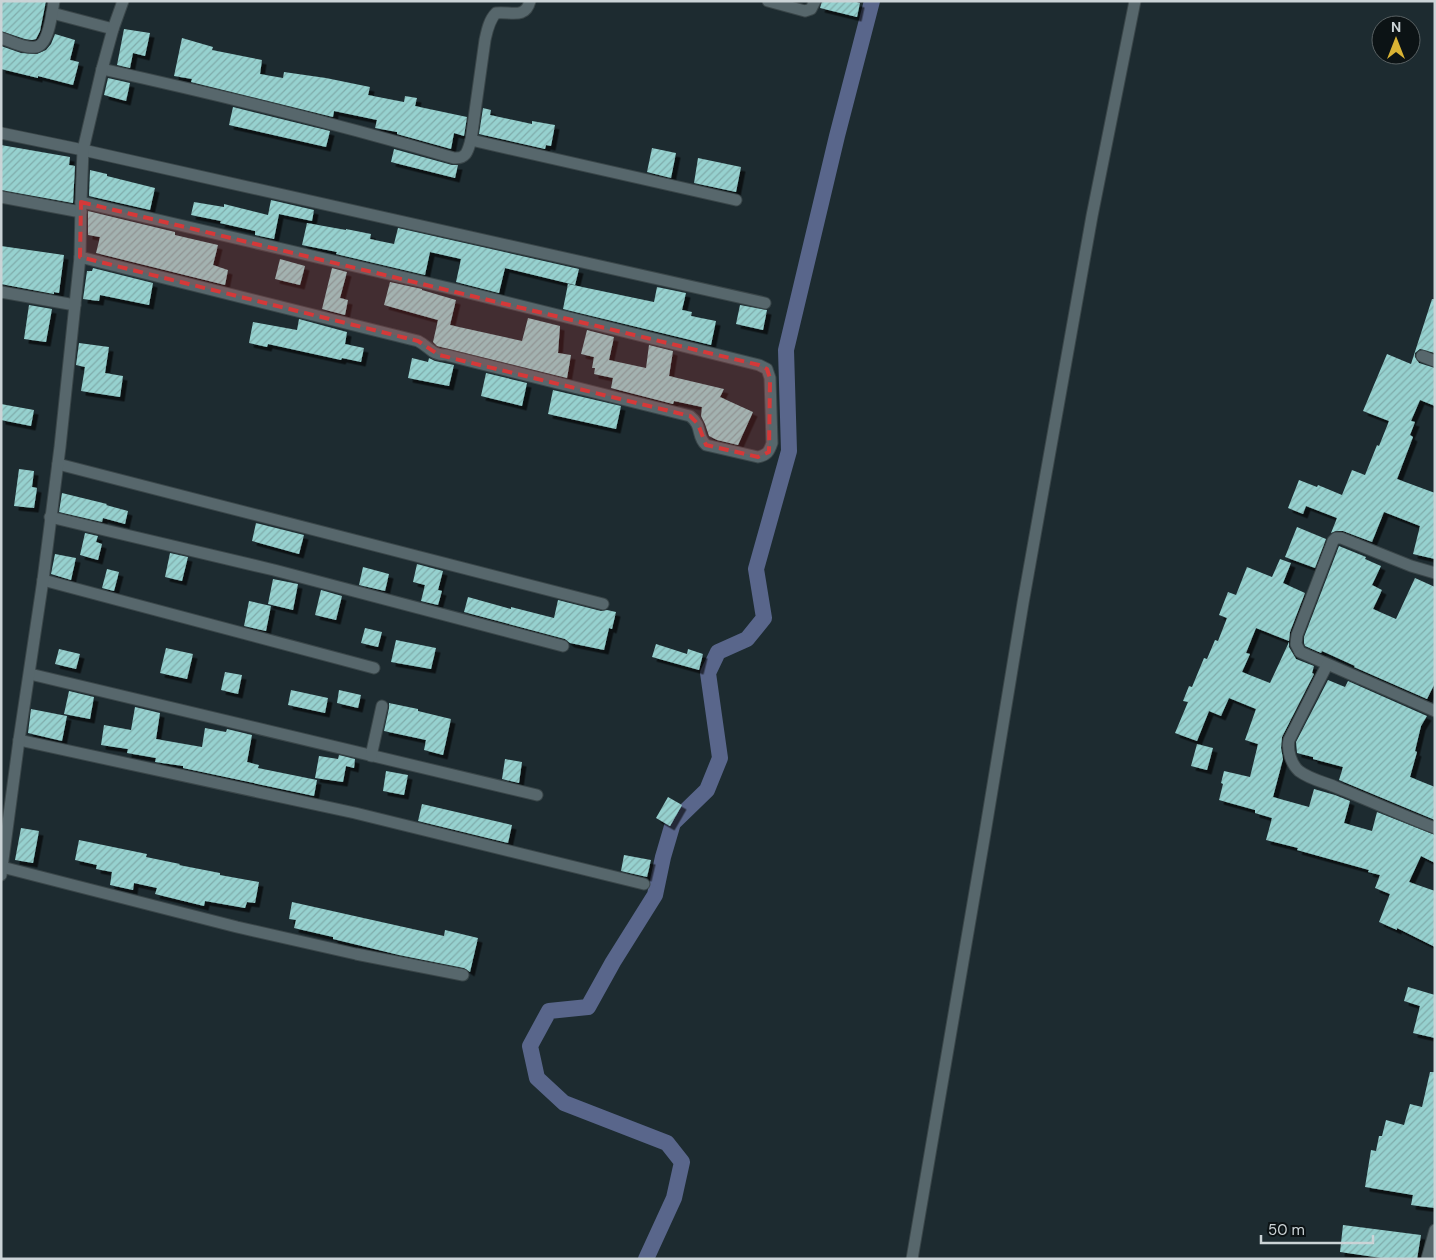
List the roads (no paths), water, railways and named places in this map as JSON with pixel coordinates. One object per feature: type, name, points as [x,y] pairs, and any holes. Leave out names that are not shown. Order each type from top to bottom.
[{"type":"street","points":[[1,38],[29,47],[42,45],[46,39],[54,1]]},
{"type":"street","points":[[123,1],[102,69],[83,150],[80,258],[58,464],[2,871],[356,954],[463,975]]},
{"type":"street","points":[[102,69],[297,115],[454,158],[460,158],[467,154],[471,140],[488,26],[496,13],[522,14],[530,1]]},
{"type":"street","points":[[768,1],[805,11],[811,9],[815,1]]},
{"type":"street","points":[[912,1259],[1028,574],[1092,216],[1135,1]]},
{"type":"street","points":[[52,13],[113,29]]},
{"type":"street","points":[[1,133],[765,303]]},
{"type":"street","points":[[471,140],[736,200]]},
{"type":"street","points":[[1,197],[81,207],[453,289],[759,365],[767,369],[770,378],[772,443],[769,452],[765,456],[758,458],[706,446],[701,440],[698,424],[690,416],[456,357],[439,355],[431,352],[426,345],[418,341],[80,258]]},
{"type":"street","points":[[1,292],[75,305]]},
{"type":"street","points":[[1422,356],[1435,361]]},
{"type":"street","points":[[58,464],[603,604]]},
{"type":"street","points":[[50,517],[274,570],[563,646]]},
{"type":"street","points":[[1435,572],[1411,566],[1341,538],[1336,538],[1333,541],[1300,626],[1296,644],[1300,652],[1435,711]]},
{"type":"street","points":[[43,580],[374,668]]},
{"type":"street","points":[[1327,665],[1289,740],[1290,756],[1297,770],[1311,778],[1435,828]]},
{"type":"street","points":[[30,674],[537,795]]},
{"type":"street","points":[[371,756],[382,706]]},
{"type":"street","points":[[19,740],[355,813],[644,884]]},
{"type":"street","points":[[1427,1259],[1435,1230]]},
{"type":"waterway","points":[[646,1259],[674,1198],[682,1162],[667,1143],[564,1103],[537,1078],[530,1046],[549,1011],[588,1007],[613,962],[655,895],[673,823],[707,790],[720,758],[708,673],[718,652],[747,639],[764,618],[756,569],[789,451],[786,350],[837,136],[872,1]]}]
